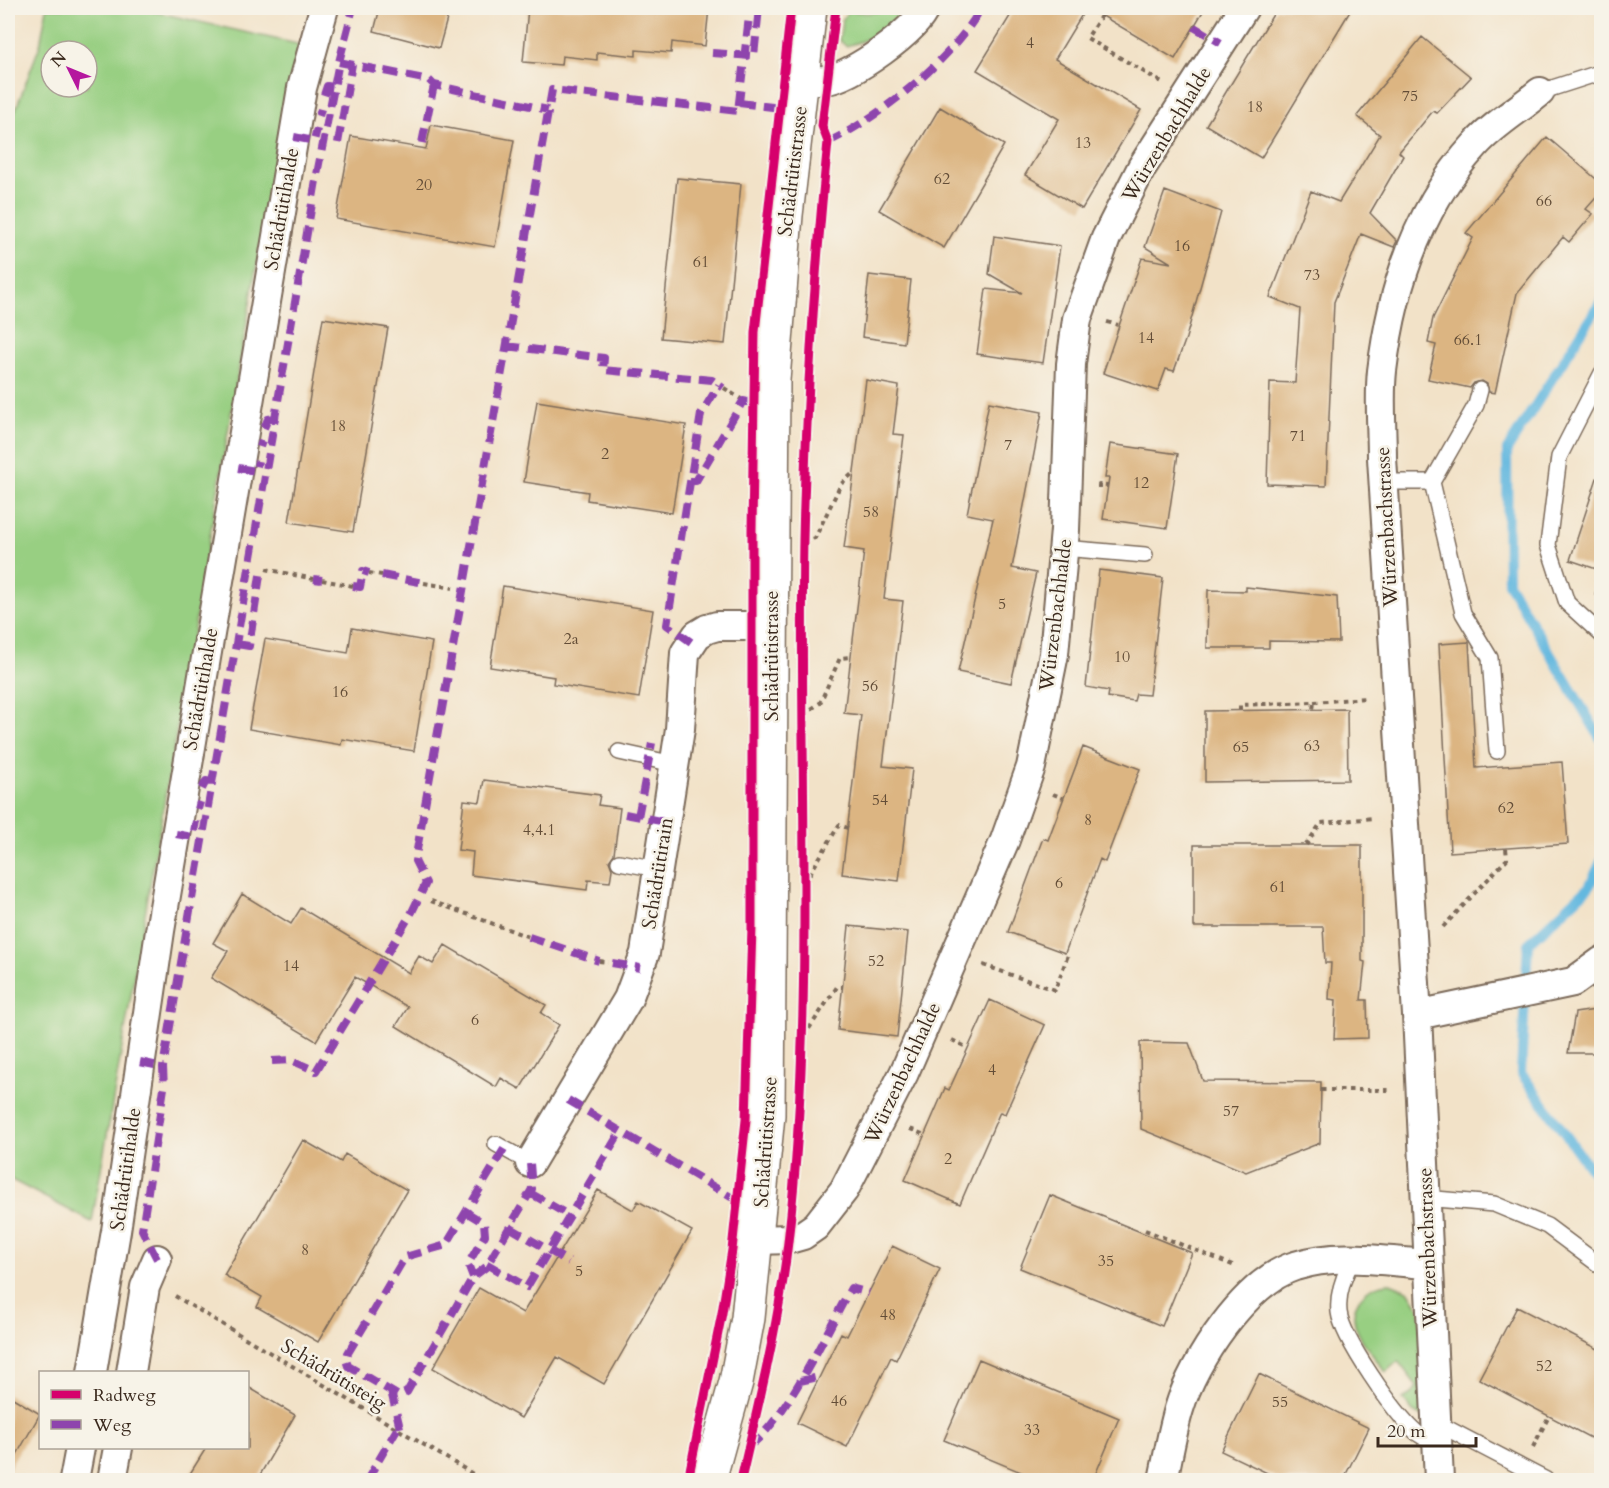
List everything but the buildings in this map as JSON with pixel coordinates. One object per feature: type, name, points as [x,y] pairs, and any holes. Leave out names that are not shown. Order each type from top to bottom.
[{"type":"main road","name":"Schädrütistrasse","points":[[709,1480],[736,1382],[748,1318],[758,1240],[770,1046],[773,380],[786,215],[810,8]]},
{"type":"street","name":"Schädrütihalde","points":[[92,1371],[116,1231],[163,909],[302,88],[324,8]]},
{"type":"street","points":[[803,79],[827,80],[872,59],[897,38],[925,8]]},
{"type":"street","name":"Würzenbachhalde","points":[[758,1240],[789,1239],[803,1235],[816,1226],[831,1209],[855,1170],[929,1019],[1005,840],[1031,767],[1054,654],[1063,548],[1071,363],[1077,319],[1106,238],[1142,167],[1244,8]]},
{"type":"street","name":"Würzenbachstrasse","points":[[1439,1480],[1417,1016],[1383,482],[1382,373],[1393,302],[1410,248],[1438,193],[1477,142],[1540,92]]},
{"type":"street","name":"Schädrütirain","points":[[530,1163],[628,999],[645,953],[680,729],[682,664],[691,642],[697,635],[717,626],[771,626]]},
{"type":"street","points":[[1417,1016],[1573,982],[1602,961]]},
{"type":"street","points":[[131,1371],[145,1287],[157,1259]]},
{"type":"street","points":[[1163,1480],[1179,1407],[1199,1363],[1223,1327],[1255,1291],[1281,1272],[1324,1259],[1427,1264]]},
{"type":"street","points":[[74,1480],[80,1449]]},
{"type":"street","points":[[112,1480],[118,1449]]},
{"type":"lane","points":[[1540,92],[1602,72]]},
{"type":"lane","points":[[1602,373],[1559,457],[1548,545],[1567,603],[1602,635]]},
{"type":"lane","points":[[1480,390],[1476,405],[1432,482],[1463,612],[1490,658],[1497,751]]},
{"type":"lane","points":[[1383,482],[1432,482]]},
{"type":"lane","points":[[1063,548],[1145,555]]},
{"type":"lane","points":[[619,752],[674,764]]},
{"type":"lane","points":[[619,862],[658,869]]},
{"type":"lane","points":[[496,1144],[530,1163]]},
{"type":"lane","points":[[1424,1198],[1494,1204],[1547,1226],[1602,1267]]},
{"type":"lane","points":[[1353,1259],[1341,1283],[1339,1297],[1339,1311],[1346,1338],[1411,1428],[1435,1432],[1546,1480]]},
{"type":"path","points":[[1106,8],[1087,38],[1187,98]]},
{"type":"path","points":[[724,388],[743,401]]},
{"type":"path","points":[[803,541],[815,538],[841,484],[852,474]]},
{"type":"path","points":[[803,553],[804,530]]},
{"type":"path","points":[[266,569],[314,579]]},
{"type":"path","points":[[369,573],[382,575]]},
{"type":"path","points":[[322,580],[353,586]]},
{"type":"path","points":[[424,583],[453,588]]},
{"type":"path","points":[[804,714],[820,703],[840,658],[851,657]]},
{"type":"path","points":[[1240,710],[1240,705],[1396,696]]},
{"type":"path","points":[[804,702],[804,725]]},
{"type":"path","points":[[1313,710],[1314,702]]},
{"type":"path","points":[[1306,845],[1321,823],[1345,822]]},
{"type":"path","points":[[805,882],[840,825],[848,828]]},
{"type":"path","points":[[1412,943],[1433,939],[1507,859],[1506,848]]},
{"type":"path","points":[[805,860],[805,894]]},
{"type":"path","points":[[431,901],[529,938]]},
{"type":"path","points":[[976,962],[1055,990],[1068,955]]},
{"type":"path","points":[[599,961],[612,963]]},
{"type":"path","points":[[804,1036],[837,987],[843,987]]},
{"type":"path","points":[[803,1048],[804,1012]]},
{"type":"path","points":[[943,1036],[968,1048]]},
{"type":"path","points":[[1321,1090],[1364,1090]]},
{"type":"path","points":[[1145,1230],[1239,1268]]},
{"type":"path","points":[[1528,1458],[1549,1416]]},
{"type":"green space","points":[[47,8],[138,8],[297,44],[300,51],[273,170],[92,1222],[8,1178],[8,130],[39,48],[39,99],[99,99],[99,39],[41,39]]},
{"type":"green space","points":[[910,9],[873,36],[846,46],[839,40],[843,18],[849,11],[867,13]]},
{"type":"green space","points":[[1390,1283],[1408,1290],[1420,1309],[1425,1412],[1421,1416],[1413,1412],[1403,1399],[1413,1393],[1417,1386],[1398,1361],[1386,1372],[1366,1346],[1356,1326],[1355,1307],[1361,1297],[1374,1287]]},
{"type":"waterway","points":[[1602,300],[1507,450],[1508,583],[1602,741]]},
{"type":"waterway","points":[[1602,860],[1589,887],[1528,944],[1521,1073],[1602,1185]]},
{"type":"marked path","points":[[157,1259],[142,1230],[164,1088],[163,1067],[318,169],[339,62],[353,8]]},
{"type":"marked path","points":[[272,1061],[291,1060],[316,1071],[412,912],[426,883],[415,861],[552,90],[738,111],[750,8]]},
{"type":"marked path","points":[[712,53],[754,56],[759,8]]},
{"type":"marked path","points":[[828,142],[870,118],[914,85],[953,47],[981,8]]},
{"type":"marked path","points":[[1194,27],[1221,43]]},
{"type":"marked path","points":[[339,62],[429,80],[434,85],[548,110]]},
{"type":"marked path","points":[[338,143],[352,64]]},
{"type":"marked path","points":[[422,143],[434,85]]},
{"type":"marked path","points":[[324,95],[327,86],[334,87]]},
{"type":"marked path","points":[[739,103],[781,108]]},
{"type":"marked path","points":[[319,116],[321,109]]},
{"type":"marked path","points":[[294,137],[314,141],[317,129]]},
{"type":"marked path","points":[[506,346],[604,358],[603,370],[712,380],[723,388]]},
{"type":"marked path","points":[[691,642],[667,625],[701,414],[719,385]]},
{"type":"marked path","points":[[690,481],[696,481],[743,401],[754,403]]},
{"type":"marked path","points":[[264,428],[268,419],[275,418]]},
{"type":"marked path","points":[[260,447],[262,441]]},
{"type":"marked path","points":[[238,468],[256,471],[258,461]]},
{"type":"marked path","points":[[237,644],[249,646],[261,569]]},
{"type":"marked path","points":[[353,586],[360,587],[363,571],[369,573]]},
{"type":"marked path","points":[[382,575],[424,583]]},
{"type":"marked path","points":[[314,579],[322,580]]},
{"type":"marked path","points":[[638,817],[652,743]]},
{"type":"marked path","points":[[202,789],[206,781],[213,782]]},
{"type":"marked path","points":[[198,809],[200,802]]},
{"type":"marked path","points":[[625,814],[665,822]]},
{"type":"marked path","points":[[176,834],[193,837],[196,821]]},
{"type":"marked path","points":[[529,937],[599,961]]},
{"type":"marked path","points":[[612,963],[640,968]]},
{"type":"marked path","points":[[140,1062],[163,1067]]},
{"type":"marked path","points":[[568,1100],[738,1199]]},
{"type":"marked path","points":[[487,1264],[527,1287],[620,1132]]},
{"type":"marked path","points":[[504,1149],[446,1245],[405,1257],[348,1353],[346,1360],[348,1366],[399,1396],[407,1392],[473,1277],[486,1267],[532,1189],[530,1163]]},
{"type":"marked path","points":[[530,1193],[570,1216]]},
{"type":"marked path","points":[[466,1212],[484,1223],[485,1235],[468,1264],[473,1277]]},
{"type":"marked path","points":[[509,1227],[569,1262]]},
{"type":"marked path","points":[[749,1446],[777,1418],[791,1397],[851,1288],[869,1293]]},
{"type":"marked path","points":[[800,1381],[819,1377]]},
{"type":"marked path","points":[[391,1391],[401,1432]]},
{"type":"marked path","points":[[367,1480],[397,1429]]},
{"type":"cycle path","points":[[688,1480],[722,1313],[732,1250],[746,1120],[752,928],[752,530],[755,332],[791,8]]},
{"type":"cycle path","points":[[741,1480],[779,1302],[788,1242],[796,1155],[804,979],[802,628],[804,490],[815,291],[828,142],[822,126],[836,8]]}]
